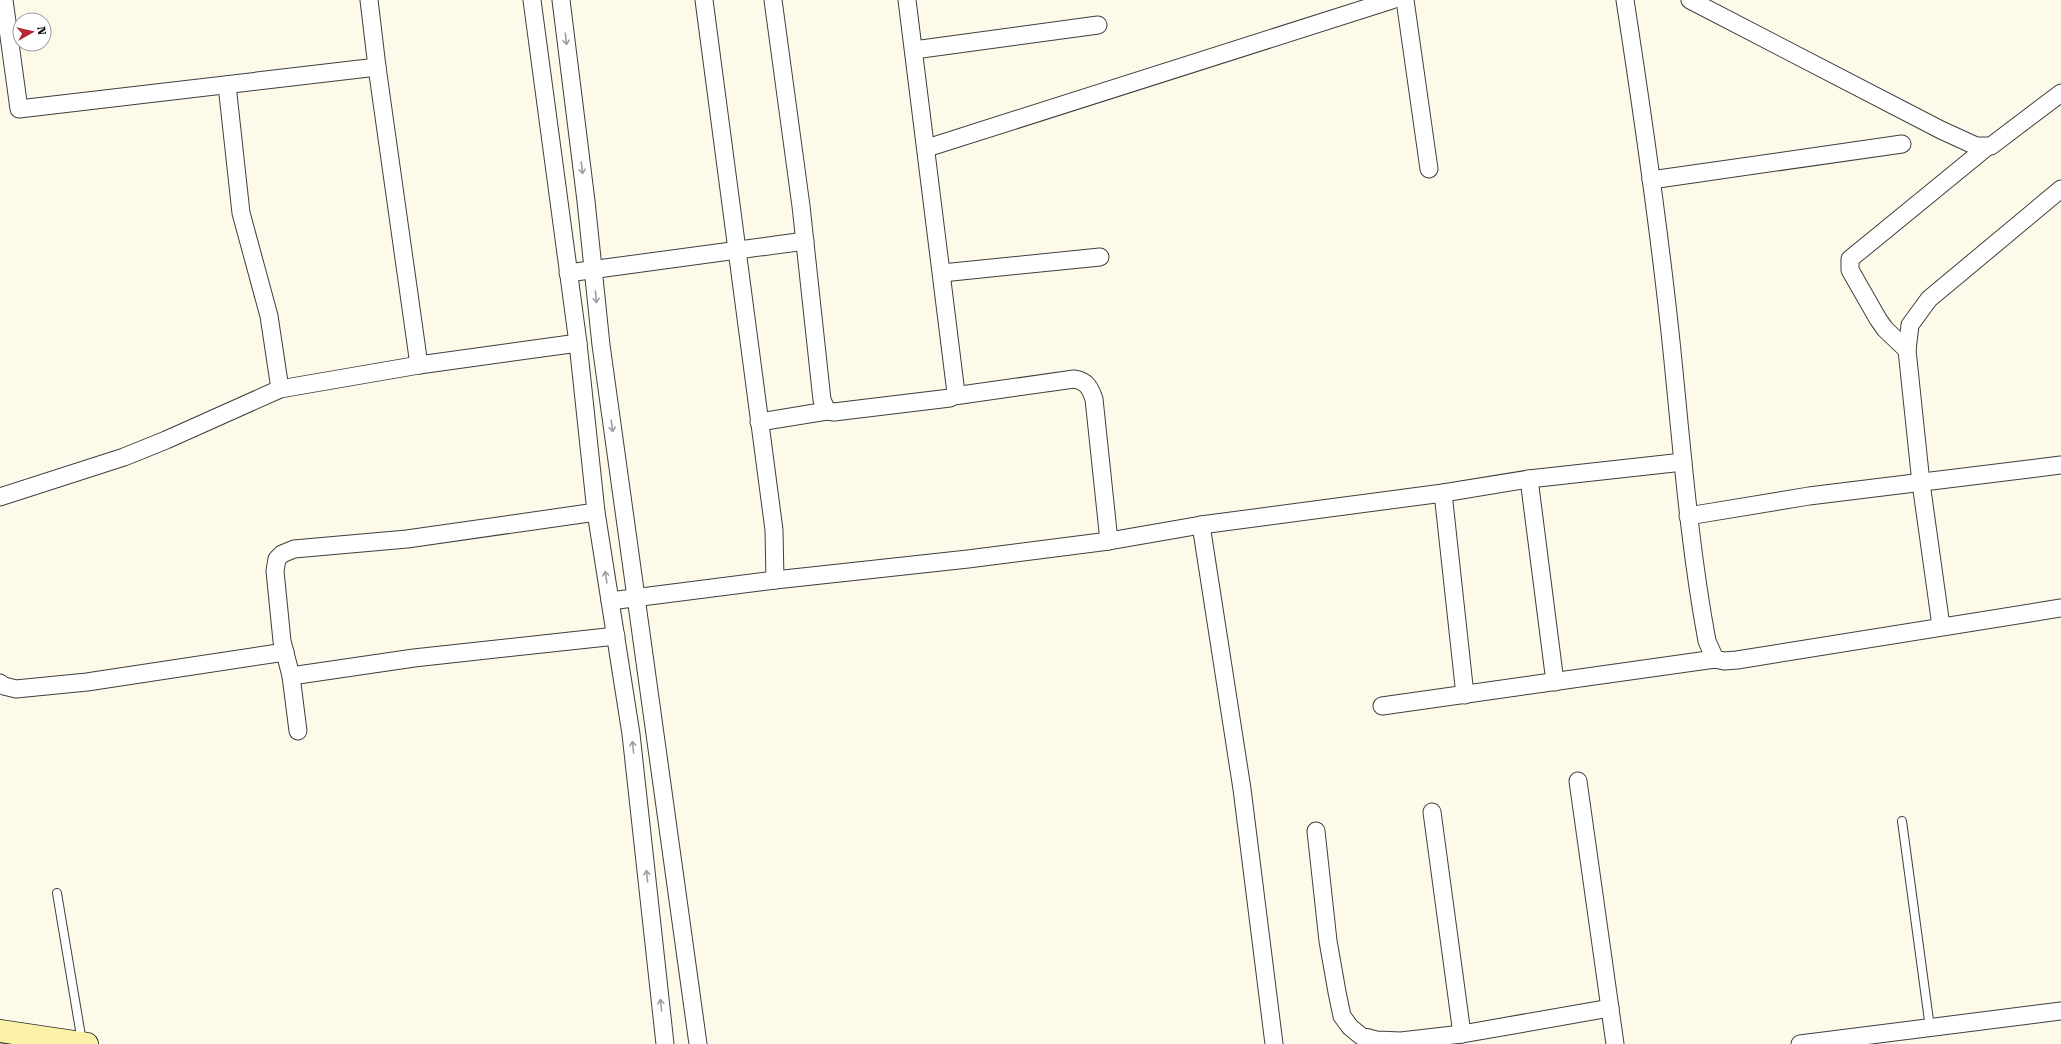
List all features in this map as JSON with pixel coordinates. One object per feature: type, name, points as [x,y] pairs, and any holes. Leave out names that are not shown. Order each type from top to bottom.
[{"type":"street","points":[[4,0],[19,109],[377,67]]},
{"type":"street","points":[[369,0],[419,365]]},
{"type":"street","points":[[532,0],[578,343],[596,512],[631,734],[665,1044]]},
{"type":"street","points":[[561,0],[586,201],[600,345],[698,1044]]},
{"type":"street","points":[[704,0],[774,530],[776,580]]},
{"type":"street","points":[[773,0],[804,242],[822,400],[827,411]]},
{"type":"street","points":[[907,0],[927,148],[956,390],[954,396]]},
{"type":"street","points":[[927,148],[1392,0]]},
{"type":"street","points":[[1405,0],[1429,169]]},
{"type":"street","points":[[1625,0],[1651,180],[1670,331],[1688,516],[1707,641],[1715,659]]},
{"type":"street","points":[[1690,0],[1941,130],[1976,146],[1987,147]]},
{"type":"street","points":[[914,50],[1098,25]]},
{"type":"street","points":[[227,85],[238,199],[246,238],[269,316],[280,389]]},
{"type":"street","points":[[1907,350],[1885,330],[1878,319],[1850,270],[1850,259],[1987,147],[2000,141],[2061,93]]},
{"type":"street","points":[[1651,180],[1902,144]]},
{"type":"street","points":[[1941,626],[1921,483],[1907,350],[1910,325],[1929,299],[2061,189]]},
{"type":"street","points":[[568,273],[804,242]]},
{"type":"street","points":[[942,273],[1100,257]]},
{"type":"street","points":[[0,497],[124,457],[280,389],[419,365],[578,343]]},
{"type":"street","points":[[759,422],[827,411],[834,412],[898,405],[1074,379],[1082,380],[1089,386],[1094,399],[1109,541]]},
{"type":"street","points":[[610,601],[1109,541],[1201,525],[1444,493],[1529,479],[1683,462]]},
{"type":"street","points":[[1688,516],[1809,496],[2061,465]]},
{"type":"street","points":[[1529,479],[1555,682]]},
{"type":"street","points":[[1444,493],[1465,695]]},
{"type":"street","points":[[298,731],[291,676],[282,641],[275,571],[277,559],[286,552],[294,549],[407,539],[596,512]]},
{"type":"street","points":[[1201,525],[1242,789],[1274,1044]]},
{"type":"street","points":[[1382,706],[1715,659],[1724,661],[1737,660],[1941,626],[2061,608]]},
{"type":"street","points":[[291,676],[414,658],[616,636]]},
{"type":"street","points":[[0,683],[4,686],[16,689],[86,682],[285,652]]},
{"type":"street","points":[[1578,781],[1615,1044]]},
{"type":"street","points":[[1432,812],[1462,1034]]},
{"type":"street","points":[[1316,831],[1328,941],[1342,1016],[1350,1027],[1361,1036],[1376,1040],[1401,1041],[1462,1034],[1610,1008]]},
{"type":"street","points":[[1800,1044],[2061,1011]]},
{"type":"street","points":[[0,1031],[87,1044]]},
{"type":"lane","points":[[1902,821],[1930,1028]]},
{"type":"lane","points":[[57,893],[82,1044]]}]
